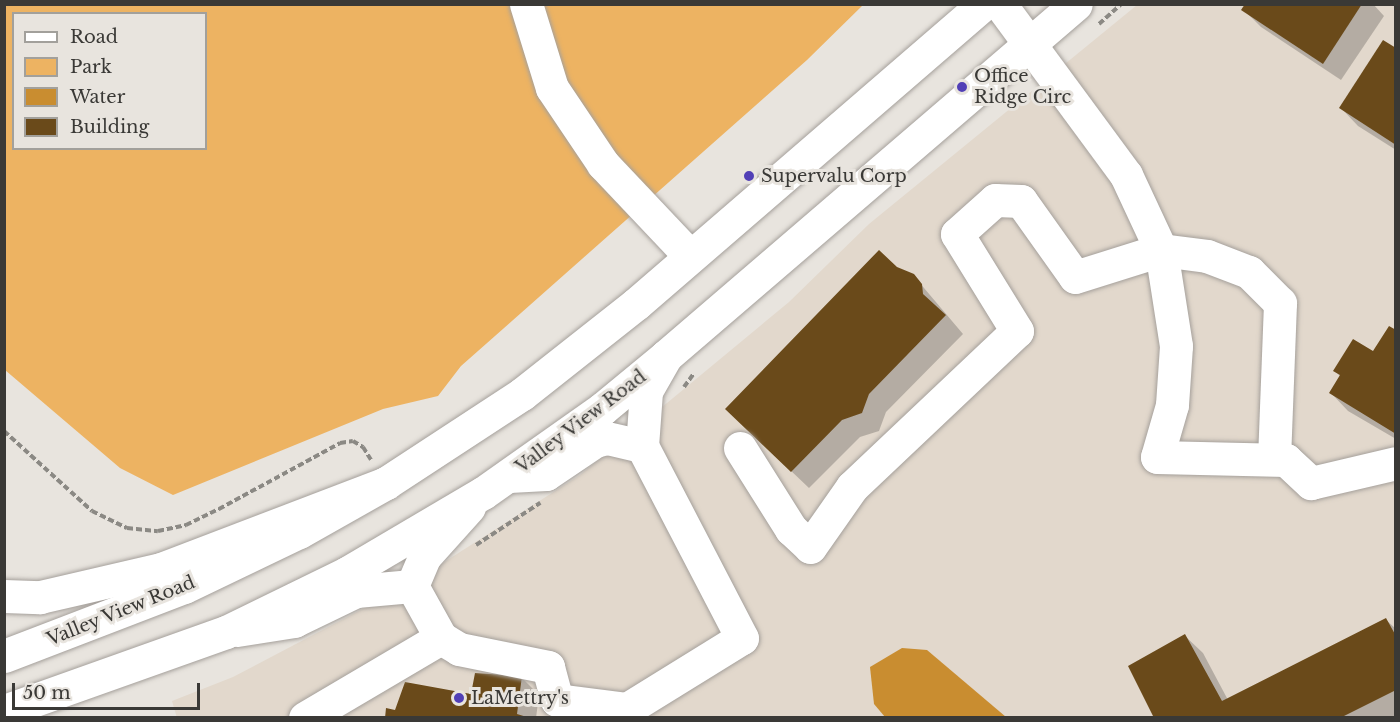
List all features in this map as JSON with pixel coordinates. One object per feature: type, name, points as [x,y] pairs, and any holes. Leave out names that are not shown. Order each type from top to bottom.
[{"type":"main road","points":[[526,4],[552,88],[603,164],[690,256]]},
{"type":"main road","name":"Valley View Road","points":[[4,656],[184,587],[299,532],[386,483],[522,394],[690,256],[984,4]]},
{"type":"main road","points":[[1000,4],[1031,42],[1126,175],[1161,250],[1176,346],[1172,405],[1157,457],[1286,460],[1311,483],[1395,463]]},
{"type":"main road","name":"Valley View Road","points":[[4,711],[226,632],[347,573],[496,485],[666,356],[1076,4]]},
{"type":"main road","points":[[741,448],[791,529],[810,547],[852,487],[1017,331],[957,234],[995,200],[1021,201],[1075,277],[1161,250],[1207,256],[1249,272],[1280,303],[1274,459]]},
{"type":"main road","points":[[412,586],[441,638],[459,649],[548,667],[557,700],[627,709],[742,638],[642,446],[646,392],[666,356]]},
{"type":"main road","points":[[412,586],[431,548],[496,485],[546,474],[595,441],[607,438],[642,446]]},
{"type":"main road","points":[[4,596],[40,597],[161,569],[386,483]]},
{"type":"main road","points":[[226,632],[294,621],[356,591],[412,586]]},
{"type":"main road","points":[[305,717],[441,638]]},
{"type":"path","points":[[4,431],[92,511],[127,528],[158,531],[186,525],[340,443],[353,441],[363,447],[386,483]]},
{"type":"shaded area","points":[[1137,5],[1395,5],[1395,717],[177,718],[172,701],[233,677],[410,584],[580,475],[789,302],[869,224]]},
{"type":"green space","points":[[4,5],[863,5],[807,60],[461,366],[438,396],[383,409],[173,495],[120,468],[5,370]]},
{"type":"water","points":[[902,648],[927,650],[1006,717],[885,717],[874,704],[870,667]]},
{"type":"building","points":[[1245,4],[1362,4],[1323,64],[1241,10]]},
{"type":"building","points":[[1383,40],[1396,48],[1396,145],[1339,108]]},
{"type":"building","points":[[879,250],[897,267],[914,274],[922,284],[923,294],[946,315],[869,394],[862,413],[842,420],[791,472],[725,409]]},
{"type":"building","points":[[1389,326],[1396,330],[1396,434],[1329,393],[1340,375],[1333,371],[1353,339],[1373,351]]},
{"type":"building","points":[[1386,618],[1396,636],[1396,690],[1340,718],[1154,718],[1128,666],[1185,634],[1222,701]]},
{"type":"building","name":"LaMettry's","points":[[475,673],[522,676],[517,714],[530,718],[385,718],[386,708],[395,710],[405,682],[471,694]]},
{"type":"place","name":"Office Ridge Circ","points":[[962,87]]},
{"type":"place","name":"Supervalu Corp","points":[[749,176]]},
{"type":"place","name":"LaMettry's","points":[[459,698]]}]
